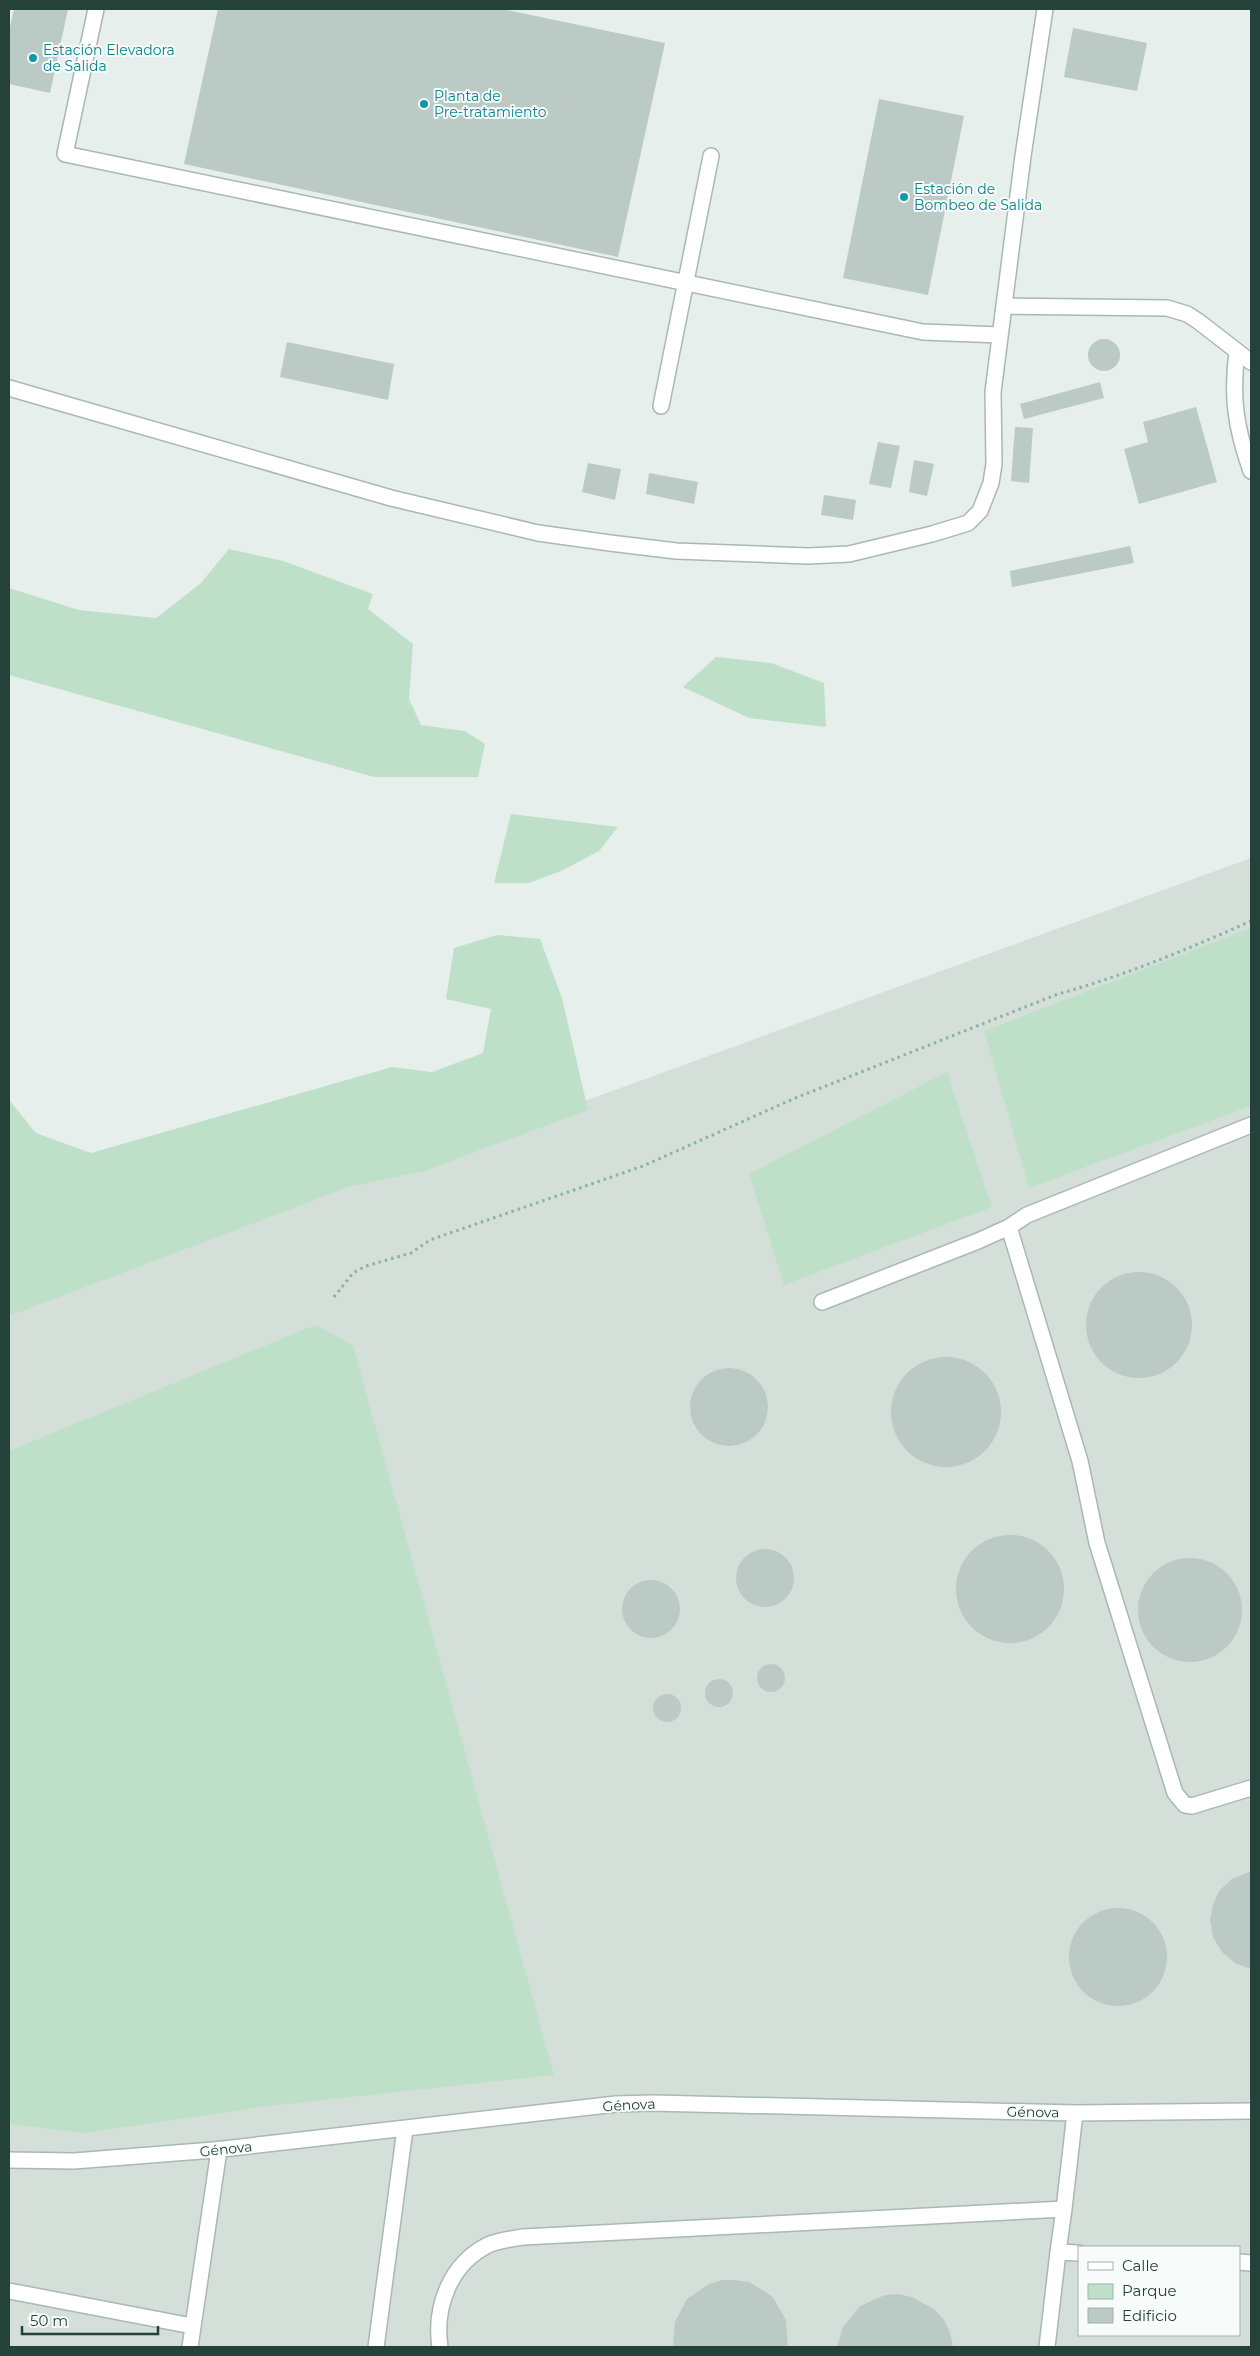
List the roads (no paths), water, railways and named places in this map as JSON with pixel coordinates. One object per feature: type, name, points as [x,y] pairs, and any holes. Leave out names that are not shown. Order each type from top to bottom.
[{"type":"street","points":[[96,9],[65,154],[923,332],[1000,335]]},
{"type":"street","points":[[9,388],[391,498],[538,532],[676,551],[808,556],[849,554],[932,534],[968,523],[980,511],[991,483],[994,464],[993,392],[1045,9]]},
{"type":"street","points":[[661,406],[711,156]]},
{"type":"street","points":[[1004,306],[1167,308],[1192,317],[1251,362]]},
{"type":"street","points":[[1237,352],[1233,379],[1234,408],[1241,443],[1251,471]]},
{"type":"street","points":[[822,1302],[1009,1227],[1027,1215],[1251,1125]]},
{"type":"street","points":[[1009,1227],[1080,1461],[1097,1543],[1175,1794],[1184,1805],[1192,1806],[1251,1788]]},
{"type":"street","name":"Génova","points":[[9,2160],[74,2161],[219,2150],[616,2104],[653,2102],[1075,2113],[1251,2111]]},
{"type":"street","points":[[1046,2347],[1075,2113]]},
{"type":"street","points":[[376,2347],[404,2129]]},
{"type":"street","points":[[190,2347],[219,2150]]},
{"type":"street","points":[[440,2347],[437,2327],[439,2311],[445,2291],[458,2271],[473,2254],[490,2244],[523,2236],[1064,2210]]},
{"type":"street","points":[[1058,2252],[1078,2253]]},
{"type":"street","points":[[9,2291],[192,2326]]},
{"type":"place","name":"Estación Elevadora de Salida","points":[[33,58]]},
{"type":"place","name":"Planta de Pre-tratamiento","points":[[424,104]]},
{"type":"place","name":"Estación de Bombeo de Salida","points":[[904,197]]}]
